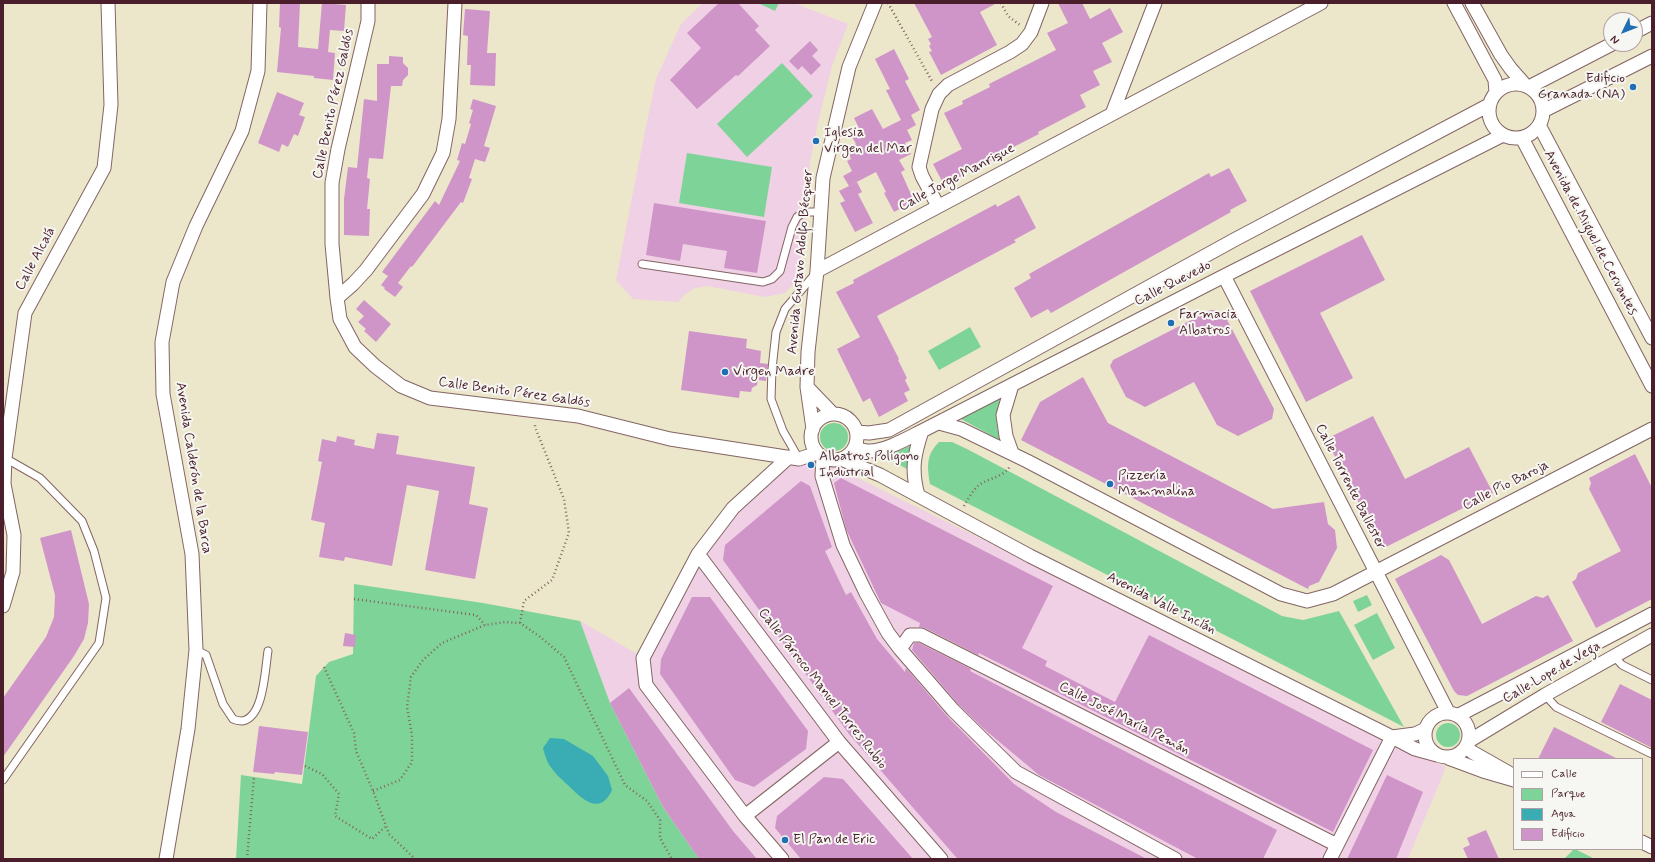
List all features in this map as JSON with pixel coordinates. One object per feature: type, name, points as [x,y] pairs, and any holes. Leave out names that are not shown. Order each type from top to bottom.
[{"type":"street","name":"Calle Alcalá","points":[[3,606],[13,572],[14,534],[4,483],[5,458],[25,313],[104,168],[111,105],[108,3]]},
{"type":"street","name":"Avenida Calderón de la Barca","points":[[166,859],[188,729],[196,650],[192,554],[163,394],[162,342],[173,282],[196,226],[242,131],[258,71],[260,3]]},
{"type":"street","name":"Calle Benito Pérez Galdós","points":[[368,3],[368,21],[338,150],[332,183],[332,244],[340,319],[356,347],[375,366],[401,386],[430,398],[578,416],[670,439],[794,458],[820,455]]},
{"type":"street","points":[[337,298],[366,270],[423,194],[443,153],[449,119],[455,3]]},
{"type":"street","name":"Avenida Gustavo Adolfo Bécquer","points":[[813,429],[807,387],[808,352],[817,271],[823,178],[849,67],[875,3]]},
{"type":"street","points":[[938,206],[922,176],[919,167],[932,109],[938,94],[948,85],[1022,44],[1031,32],[1042,3]]},
{"type":"street","points":[[1112,114],[1154,3]]},
{"type":"street","name":"Calle Jorge Manrique","points":[[817,271],[1321,3]]},
{"type":"street","points":[[1445,3],[1458,22],[1470,34]]},
{"type":"street","points":[[1454,3],[1495,80],[1496,93]]},
{"type":"street","points":[[1472,3],[1501,55],[1511,69],[1527,86],[1536,93],[1542,102],[1543,111],[1539,125],[1532,133],[1522,138],[1512,138],[1503,135],[1496,130],[1491,123],[1489,114],[1489,105],[1496,93],[1508,85],[1518,84],[1527,86],[1603,48]]},
{"type":"street","points":[[1643,28],[1652,23]]},
{"type":"street","points":[[1543,111],[1652,56]]},
{"type":"street","name":"Calle Quevedo","points":[[857,432],[869,433],[889,430],[1234,240],[1489,105]]},
{"type":"street","name":"Avenida de Miguel de Cervantes","points":[[1539,125],[1652,338]]},
{"type":"street","name":"Calle Quevedo","points":[[854,449],[866,452],[875,451],[896,444],[1503,135]]},
{"type":"street","name":"Avenida de Miguel de Cervantes","points":[[1522,138],[1652,386]]},
{"type":"street","name":"Calle Torrente Ballester","points":[[1224,276],[1375,571],[1454,714]]},
{"type":"street","points":[[1012,385],[1003,416],[1006,436],[1014,454]]},
{"type":"street","points":[[807,387],[833,414]]},
{"type":"street","points":[[825,415],[841,415],[848,418],[854,424],[857,432],[857,439],[854,449],[841,459],[830,460],[820,455],[813,447],[811,440],[813,429],[818,420],[825,415]]},
{"type":"street","name":"Calle Pío Baroja","points":[[939,423],[961,428],[1014,454],[1281,594],[1307,601],[1333,594],[1652,429]]},
{"type":"street","points":[[918,495],[914,480],[913,462],[922,431]]},
{"type":"street","name":"Avenida Valle Inclán","points":[[854,449],[880,474]]},
{"type":"street","points":[[820,455],[822,476],[843,545],[866,593],[888,633],[953,710],[1016,772],[1174,859]]},
{"type":"street","points":[[782,859],[745,816],[646,684],[643,658],[698,554],[733,508],[794,458]]},
{"type":"street","name":"Avenida Valle Inclán","points":[[841,459],[880,474],[1030,556],[1415,748],[1513,780]]},
{"type":"street","name":"Calle Párroco Manuel Torres Rubio","points":[[698,554],[839,742],[941,859]]},
{"type":"street","points":[[1468,744],[1462,752],[1456,756],[1443,756],[1428,747],[1425,736],[1429,722],[1440,713],[1454,714],[1652,614]]},
{"type":"street","name":"Calle José María Pemán","points":[[900,649],[910,635],[921,635],[1337,845]]},
{"type":"street","name":"Calle Lope de Vega","points":[[1468,744],[1545,695],[1652,635]]},
{"type":"street","points":[[1454,714],[1467,724],[1469,729],[1468,744],[1472,752],[1513,775]]},
{"type":"street","points":[[1330,859],[1392,737],[1415,734],[1426,729]]},
{"type":"street","points":[[745,816],[839,742]]},
{"type":"street","points":[[1643,842],[1652,847]]},
{"type":"lane","points":[[642,264],[763,282],[772,279],[780,271],[792,227],[797,217],[804,212],[821,212]]},
{"type":"lane","points":[[794,458],[771,399],[772,369],[776,332],[785,309],[817,271]]},
{"type":"lane","points":[[3,780],[99,643],[106,598],[94,551],[82,521],[40,478],[5,458]]},
{"type":"lane","points":[[196,650],[206,655],[223,704],[233,719],[242,721],[252,716],[261,699],[268,651]]},
{"type":"lane","points":[[1614,656],[1622,664],[1652,680]]},
{"type":"lane","points":[[1545,695],[1556,707],[1652,754]]},
{"type":"path","points":[[888,3],[938,94]]},
{"type":"path","points":[[1001,3],[1008,16],[1031,32]]},
{"type":"path","points":[[520,623],[524,601],[552,580],[569,532],[564,499],[535,427],[536,411]]},
{"type":"path","points":[[958,516],[978,486],[989,479],[1006,472],[1014,454]]},
{"type":"path","points":[[354,599],[476,615],[484,625]]},
{"type":"path","points":[[373,791],[400,780],[412,762],[412,735],[407,707],[411,678],[423,660],[442,644],[484,625],[505,622],[520,623],[539,636],[564,657],[625,785],[646,801],[660,820],[660,838],[672,859]]},
{"type":"path","points":[[324,667],[354,733],[356,751],[373,791],[385,827],[389,834],[415,859]]},
{"type":"path","points":[[305,766],[322,774],[339,794],[335,816],[372,839],[385,827]]},
{"type":"path","points":[[247,859],[254,777]]},
{"type":"shaded area","points":[[703,3],[794,3],[848,24],[832,66],[810,162],[799,278],[785,293],[765,297],[708,286],[695,288],[684,295],[678,302],[633,299],[616,280],[656,79],[681,24]]},
{"type":"shaded area","points":[[827,463],[1446,767],[1408,859],[699,859],[663,807],[610,703],[580,621],[646,659],[705,552],[734,511],[790,464]]},
{"type":"green space","points":[[779,3],[775,11],[760,4]]},
{"type":"green space","points":[[782,63],[813,96],[747,157],[717,124]]},
{"type":"green space","points":[[687,153],[772,167],[764,217],[679,203]]},
{"type":"green space","points":[[970,327],[981,347],[939,370],[928,351]]},
{"type":"green space","points":[[1000,399],[997,410],[997,420],[1000,440],[961,419]]},
{"type":"green space","points":[[834,423],[844,427],[848,437],[844,447],[834,451],[824,447],[820,437],[824,427]]},
{"type":"green space","points":[[939,442],[952,442],[967,449],[1282,616],[1303,620],[1339,611],[1404,727],[930,484],[928,461]]},
{"type":"green space","points":[[912,445],[907,469],[885,457]]},
{"type":"green space","points":[[354,584],[483,603],[580,621],[610,703],[663,807],[699,859],[236,859],[241,775],[302,784],[316,676],[329,662],[353,654]]},
{"type":"green space","points":[[1367,595],[1372,605],[1358,612],[1353,601]]},
{"type":"green space","points":[[1377,613],[1395,648],[1373,660],[1354,625]]},
{"type":"green space","points":[[1448,723],[1457,726],[1460,735],[1457,744],[1448,747],[1439,744],[1436,735],[1439,726]]},
{"type":"green space","points":[[1573,850],[1577,850],[1595,859],[1564,859]]},
{"type":"water","points":[[550,738],[564,739],[593,756],[608,776],[612,790],[607,798],[597,804],[591,803],[580,796],[558,776],[548,763],[544,754],[543,748]]},
{"type":"building","points":[[280,3],[300,3],[298,47],[318,49],[322,3],[346,5],[344,31],[330,30],[328,52],[335,53],[333,80],[314,78],[314,76],[277,72],[281,28],[279,27]]},
{"type":"building","points":[[719,3],[738,3],[759,26],[755,30],[770,46],[738,76],[736,75],[697,109],[670,80],[701,48],[687,33]]},
{"type":"building","points":[[914,3],[997,3],[980,12],[997,45],[941,75],[929,52],[932,51],[929,46],[931,44],[928,39],[932,37]]},
{"type":"building","points":[[1058,3],[1082,3],[1090,19],[1110,8],[1123,32],[1102,43],[1112,62],[1093,71],[1100,85],[1080,95],[1086,107],[1038,132],[1039,134],[992,158],[993,160],[944,185],[933,164],[962,149],[944,113],[963,104],[962,101],[990,87],[989,84],[1056,50],[1047,33],[1068,23]]},
{"type":"building","points":[[465,9],[490,11],[487,53],[496,53],[495,86],[470,85],[471,65],[467,65],[468,36],[463,35]]},
{"type":"building","points":[[810,41],[818,50],[812,56],[821,65],[811,75],[802,66],[798,70],[789,61]]},
{"type":"building","points":[[894,49],[909,79],[905,81],[920,110],[911,115],[916,125],[907,130],[912,140],[905,143],[911,154],[899,160],[905,170],[901,172],[914,201],[894,212],[884,193],[886,192],[876,172],[849,186],[843,176],[852,171],[847,161],[851,159],[846,148],[856,144],[850,133],[859,128],[854,118],[872,109],[883,129],[901,120],[886,90],[890,89],[875,59]]},
{"type":"building","points":[[389,56],[403,57],[403,63],[408,68],[408,75],[403,80],[402,86],[391,86],[383,159],[369,158],[367,178],[370,179],[367,209],[370,209],[369,236],[344,235],[344,199],[348,167],[357,168],[364,99],[377,101],[377,64],[389,64]]},
{"type":"building","points":[[277,92],[304,103],[299,115],[305,117],[298,136],[294,134],[288,147],[282,144],[279,152],[258,143]]},
{"type":"building","points":[[473,99],[496,106],[484,146],[490,148],[485,162],[475,159],[469,178],[472,179],[463,203],[461,202],[412,267],[411,266],[398,283],[403,287],[395,297],[381,285],[388,276],[382,272],[435,201],[439,205],[460,161],[457,160],[462,143],[465,144],[471,124],[469,123],[473,110],[470,109]]},
{"type":"building","points":[[1229,168],[1247,201],[1230,210],[1231,212],[1051,313],[1048,309],[1031,318],[1014,288],[1031,278],[1029,274],[1209,173],[1211,177]]},
{"type":"building","points":[[857,182],[862,192],[858,194],[873,223],[855,232],[840,203],[845,201],[839,191]]},
{"type":"building","points":[[1019,195],[1036,228],[1014,240],[1016,242],[877,316],[899,359],[898,360],[907,378],[905,380],[910,390],[904,393],[908,401],[879,417],[870,398],[863,402],[837,349],[860,337],[836,292],[854,283],[853,280],[996,204],[997,207]]},
{"type":"building","points":[[654,203],[766,221],[757,273],[724,268],[727,251],[683,244],[680,261],[646,255]]},
{"type":"building","points":[[1362,235],[1385,280],[1320,313],[1353,378],[1306,402],[1250,291]]},
{"type":"building","points":[[364,300],[391,324],[376,342],[364,331],[366,329],[358,322],[364,316],[356,309]]},
{"type":"building","points":[[1211,310],[1218,310],[1224,314],[1274,409],[1272,419],[1238,436],[1217,425],[1194,382],[1145,407],[1126,397],[1110,366],[1113,360]]},
{"type":"building","name":"Virgen Madre","points":[[689,331],[747,339],[746,348],[761,351],[760,363],[768,364],[766,381],[758,380],[757,385],[752,388],[751,392],[740,391],[739,398],[681,390]]},
{"type":"building","points":[[1083,377],[1108,423],[1273,509],[1324,502],[1328,524],[1335,530],[1337,548],[1319,582],[1309,586],[1308,589],[1021,440],[1040,402]]},
{"type":"building","points":[[1373,416],[1405,479],[1469,447],[1493,493],[1382,549],[1326,439]]},
{"type":"building","points":[[377,433],[399,436],[396,454],[475,467],[469,504],[488,508],[475,579],[425,570],[439,491],[407,485],[392,566],[345,557],[344,561],[319,557],[325,523],[311,520],[322,462],[318,461],[322,439],[336,442],[337,436],[355,440],[354,445],[374,449]]},
{"type":"building","points":[[1635,454],[1652,488],[1652,599],[1596,628],[1572,582],[1576,579],[1578,573],[1621,551],[1589,489],[1591,483],[1589,478]]},
{"type":"building","points":[[841,478],[1053,586],[1022,648],[1047,661],[1045,666],[1115,702],[1149,635],[1373,750],[1333,832],[979,653],[978,655],[925,628],[919,627],[920,623],[881,603],[846,529],[834,483]]},
{"type":"building","points":[[801,481],[810,486],[832,547],[825,551],[846,595],[851,592],[877,639],[905,672],[906,668],[947,716],[1014,784],[1056,812],[1147,859],[958,859],[955,856],[849,734],[723,560],[725,545]]},
{"type":"building","points":[[71,530],[89,604],[88,623],[84,639],[74,656],[3,757],[3,698],[46,637],[54,617],[55,595],[40,538]]},
{"type":"building","points":[[1441,555],[1449,560],[1482,624],[1536,596],[1543,598],[1548,595],[1573,641],[1467,696],[1458,695],[1454,691],[1395,579]]},
{"type":"building","points":[[692,597],[710,597],[808,731],[806,749],[754,787],[735,780],[660,674],[661,659]]},
{"type":"building","points":[[345,633],[356,635],[355,647],[343,646]]},
{"type":"building","points":[[914,643],[919,643],[971,669],[970,671],[1277,830],[1263,859],[1198,859],[1039,775],[984,729],[959,705],[912,650]]},
{"type":"building","points":[[1620,684],[1652,700],[1652,748],[1601,722]]},
{"type":"building","points":[[629,688],[733,831],[757,859],[699,859],[663,807],[610,703]]},
{"type":"building","points":[[259,726],[308,732],[302,775],[275,772],[274,774],[253,772]]},
{"type":"building","points":[[1554,727],[1616,758],[1538,758]]},
{"type":"building","points":[[1387,775],[1423,792],[1396,859],[1347,859]]},
{"type":"building","points":[[824,777],[843,779],[913,859],[801,859],[775,828],[777,816]]},
{"type":"building","points":[[1486,830],[1499,859],[1468,859],[1463,848],[1470,845],[1467,838]]},
{"type":"place","name":"Edificio Granada (NA)","points":[[1633,87]]},
{"type":"place","name":"Iglesia Virgen del Mar","points":[[816,141]]},
{"type":"place","name":"Farmacia Albatros","points":[[1171,323]]},
{"type":"place","name":"Virgen Madre","points":[[725,372]]},
{"type":"place","name":"Albatros Polígono Industrial","points":[[811,465]]},
{"type":"place","name":"Pizzería Mammalina","points":[[1110,484]]},
{"type":"place","name":"El Pan de Eric","points":[[785,840]]}]
